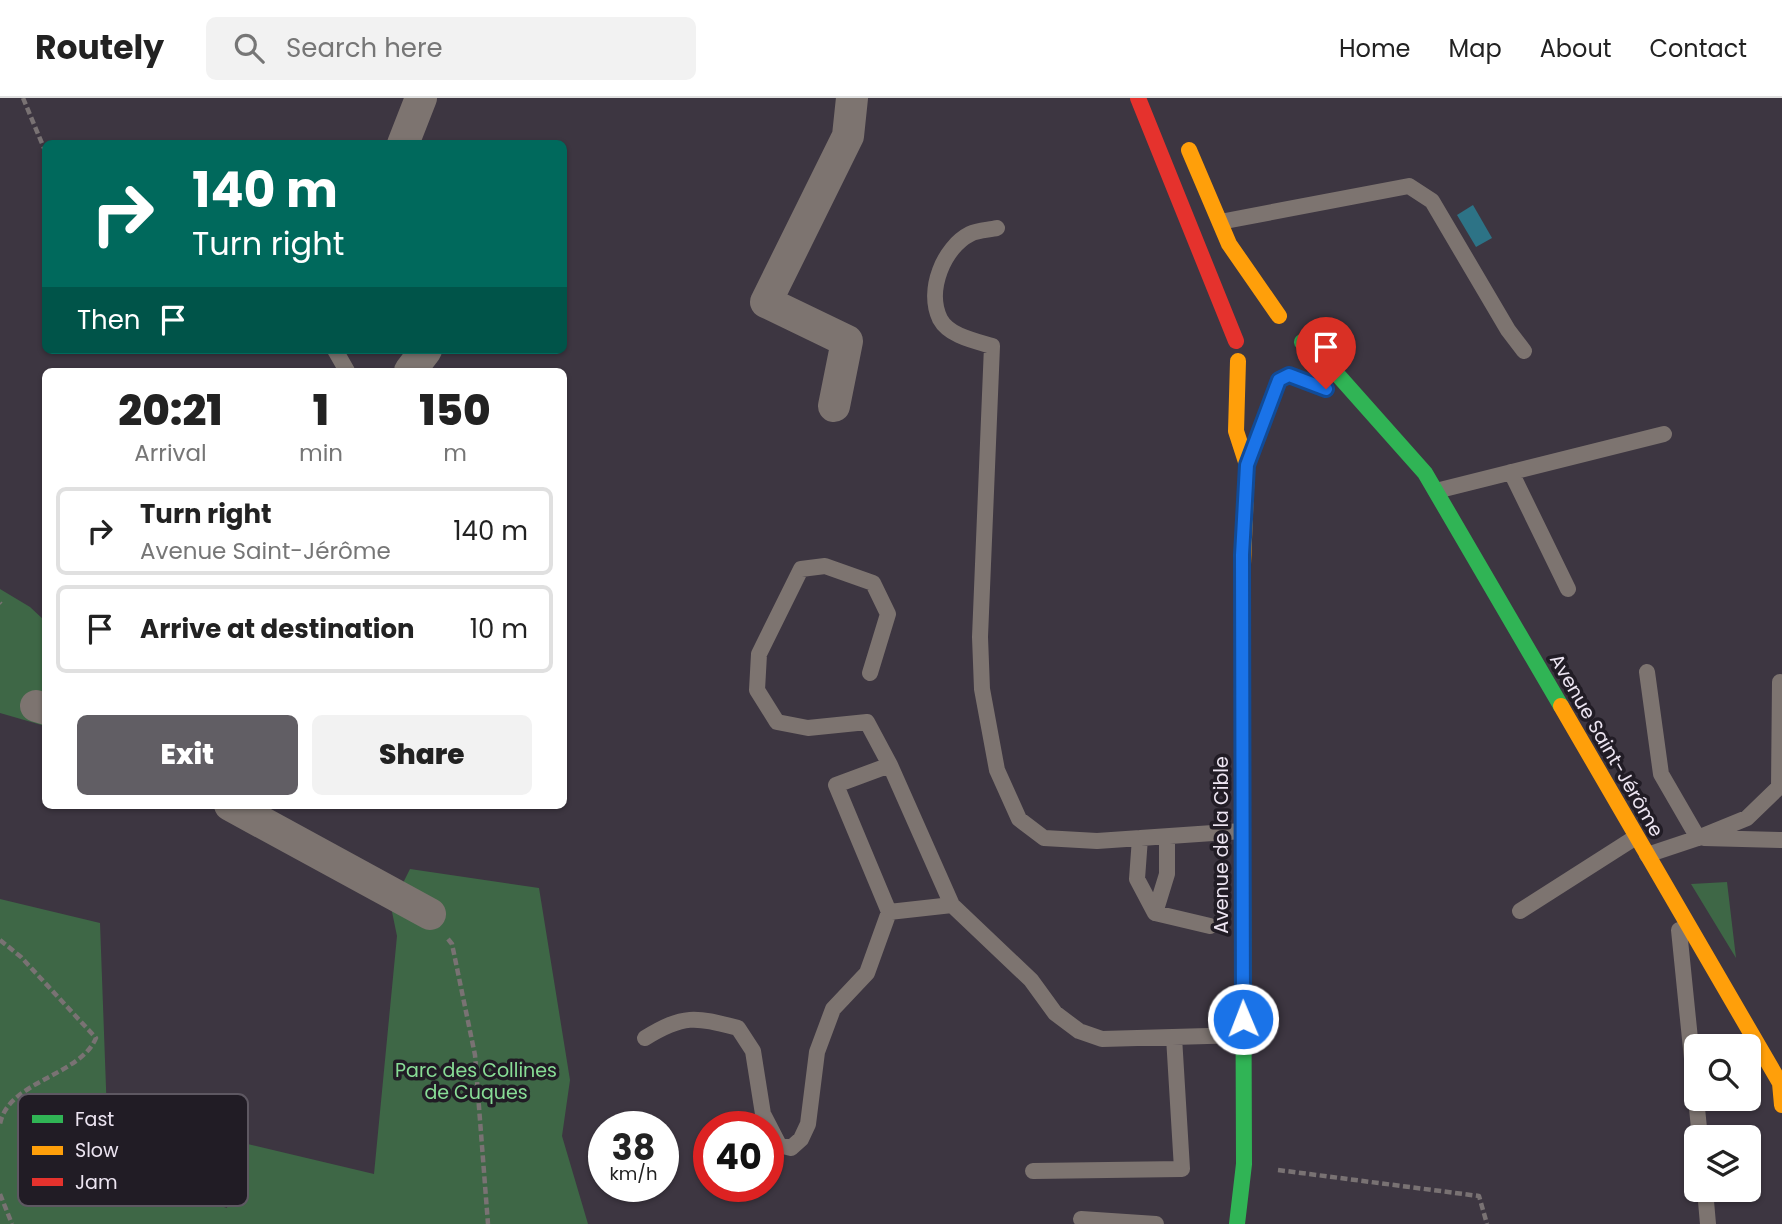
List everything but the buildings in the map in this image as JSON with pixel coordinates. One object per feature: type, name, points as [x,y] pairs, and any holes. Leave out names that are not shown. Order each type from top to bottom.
[{"type":"street","points":[[405,140],[421,98]]},
{"type":"street","points":[[834,405],[847,341],[766,302],[848,136],[852,98]]},
{"type":"street","points":[[1138,98],[1236,341],[1238,361],[1255,378],[1293,373],[1302,342],[1294,326],[1279,316],[1229,244],[1182,134]]},
{"type":"street","points":[[1236,341],[1252,319],[1279,316]]},
{"type":"street","name":"Avenue Saint-Jérôme","points":[[1302,342],[1329,365],[1374,419],[1425,473],[1780,1083],[1782,1105]]},
{"type":"street","points":[[412,368],[423,354]]},
{"type":"street","name":"Avenue de la Cible","points":[[1237,1224],[1243,1175],[1242,555],[1247,465],[1236,431],[1238,361]]},
{"type":"street","name":"Avenue de la Cible","points":[[1247,465],[1293,373]]},
{"type":"street","name":"Avenue Saint-Jérôme","points":[[1326,389],[1374,419]]},
{"type":"street","points":[[237,809],[430,914]]},
{"type":"lane","points":[[1220,222],[1409,186],[1432,201],[1524,351]]},
{"type":"lane","points":[[997,228],[971,233],[948,251],[935,288],[940,319],[959,336],[992,346],[980,637],[982,689],[992,751],[1019,819],[1044,838],[1097,841],[1242,831]]},
{"type":"lane","points":[[1436,491],[1664,434]]},
{"type":"lane","points":[[1511,472],[1568,589]]},
{"type":"lane","points":[[870,673],[888,614],[873,583],[825,566],[800,569],[759,654],[757,690],[777,722],[808,728],[867,722],[890,765],[952,905],[1031,980],[1055,1013],[1079,1031],[1102,1039],[1243,1035]]},
{"type":"lane","points":[[1647,672],[1661,774],[1698,838]]},
{"type":"lane","points":[[1647,855],[1747,818],[1779,787],[1780,682]]},
{"type":"lane","points":[[645,1038],[660,1028],[695,1017],[738,1028],[753,1051],[763,1114],[772,1134],[779,1145],[791,1148],[801,1139],[808,1124],[817,1052],[833,1009],[867,974],[889,912],[836,785],[890,765]]},
{"type":"lane","points":[[1154,913],[1167,874],[1167,837]]},
{"type":"lane","points":[[1520,911],[1636,837]]},
{"type":"lane","points":[[1140,838],[1137,879],[1154,913]]},
{"type":"lane","points":[[1698,838],[1782,840]]},
{"type":"lane","points":[[889,912],[952,905]]},
{"type":"lane","points":[[1677,906],[1699,1125]]},
{"type":"lane","points":[[1154,913],[1210,926]]},
{"type":"lane","points":[[1032,1171],[1182,1169],[1174,1037]]},
{"type":"lane","points":[[1706,1202],[1708,1224]]},
{"type":"lane","points":[[1080,1219],[1156,1224]]},
{"type":"path","points":[[23,98],[42,143]]},
{"type":"path","points":[[430,914],[452,944],[475,1055],[488,1224]]},
{"type":"path","points":[[0,940],[21,957],[96,1038],[91,1050],[24,1094]]},
{"type":"path","points":[[0,1124],[2,1113],[18,1099]]},
{"type":"path","points":[[1274,1170],[1479,1196],[1487,1224]]},
{"type":"path","points":[[0,1194],[12,1224]]},
{"type":"green space","points":[[0,589],[30,607],[42,618],[42,725],[0,713]]},
{"type":"green space","name":"Parc des Collines de Cuques","points":[[410,869],[539,888],[570,1080],[562,1136],[588,1224],[0,1224],[0,899],[100,923],[106,1094],[18,1094],[18,1206],[248,1206],[248,1144],[374,1174],[397,936],[391,907]]},
{"type":"green space","points":[[1727,882],[1736,958],[1691,884]]},
{"type":"water","points":[[1473,205],[1492,238],[1476,247],[1457,215]]},
{"type":"traffic: fast","points":[[1302,342],[1329,365],[1425,473],[1561,706]]},
{"type":"traffic: fast","points":[[1237,1224],[1244,1164],[1242,589]]},
{"type":"traffic: slow","points":[[1189,150],[1229,244],[1279,316]]},
{"type":"traffic: slow","points":[[1238,361],[1236,431],[1247,465]]},
{"type":"traffic: slow","points":[[1242,589],[1247,465],[1279,380]]},
{"type":"traffic: slow","points":[[1561,706],[1780,1083],[1782,1105]]},
{"type":"traffic: jam","points":[[1138,98],[1236,341]]},
{"type":"route","points":[[1243,1019],[1242,555],[1247,465],[1279,380],[1289,375],[1326,389]]}]
